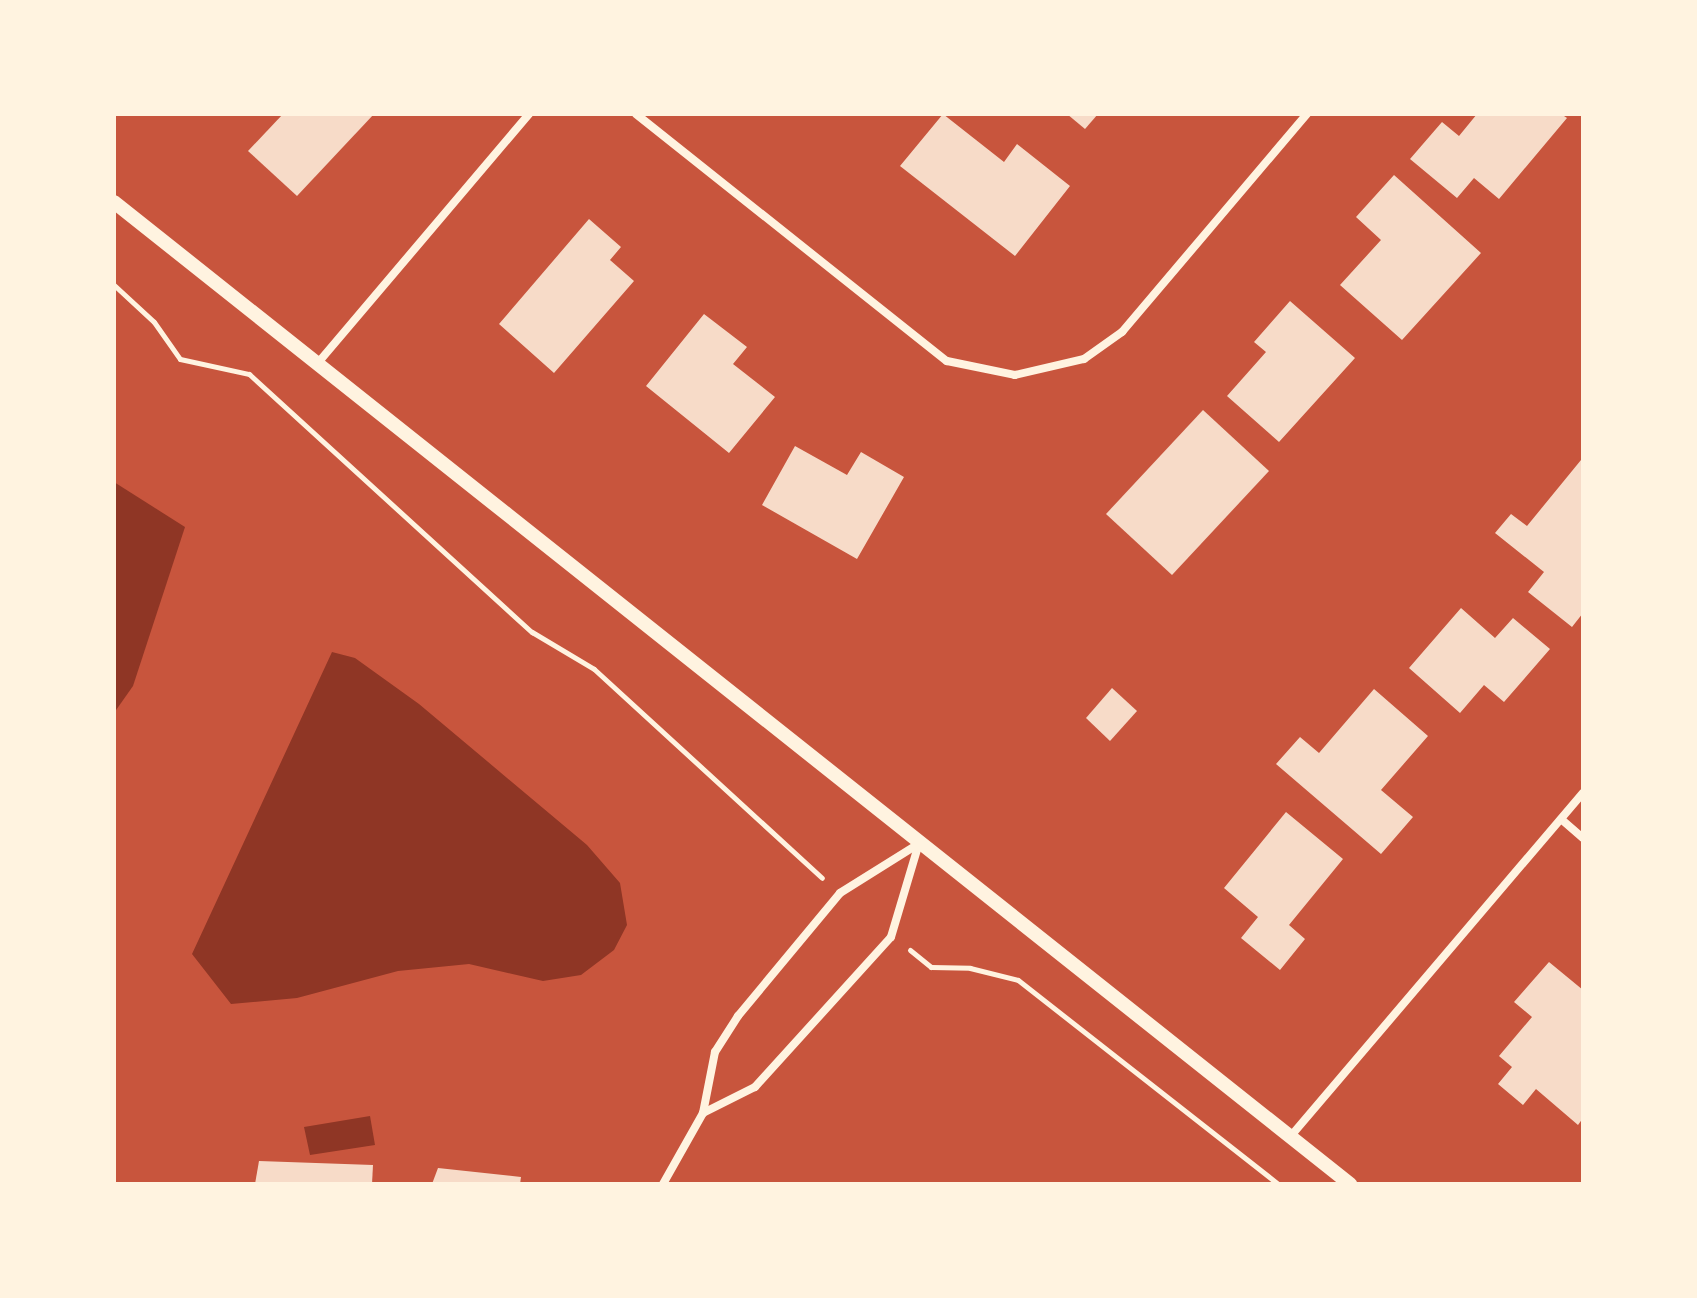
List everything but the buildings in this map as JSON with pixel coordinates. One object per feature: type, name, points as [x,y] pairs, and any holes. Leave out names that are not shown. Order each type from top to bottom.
[{"type":"street","points":[[317,364],[529,114]]},
{"type":"street","points":[[636,114],[947,361],[1015,375],[1073,364],[1122,332],[1307,114]]},
{"type":"street","points":[[114,202],[1350,1184]]},
{"type":"street","points":[[1290,1137],[1583,793]]},
{"type":"street","points":[[1561,819],[1583,838]]},
{"type":"street","points":[[703,1113],[755,1087],[891,937],[920,843]]},
{"type":"street","points":[[663,1184],[703,1113],[715,1052],[738,1016],[840,893],[920,843]]},
{"type":"path","points":[[114,285],[154,322],[180,359],[249,374],[520,622],[594,669],[821,878]]},
{"type":"path","points":[[931,967],[970,968],[1018,980],[1278,1184]]},
{"type":"shaded area","points":[[114,482],[185,527],[133,686],[114,713]]},
{"type":"shaded area","points":[[332,652],[355,658],[419,704],[587,845],[620,883],[627,925],[614,950],[581,975],[543,981],[469,964],[398,971],[297,998],[231,1004],[192,954]]},
{"type":"shaded area","points":[[370,1116],[375,1145],[310,1155],[304,1127]]}]
